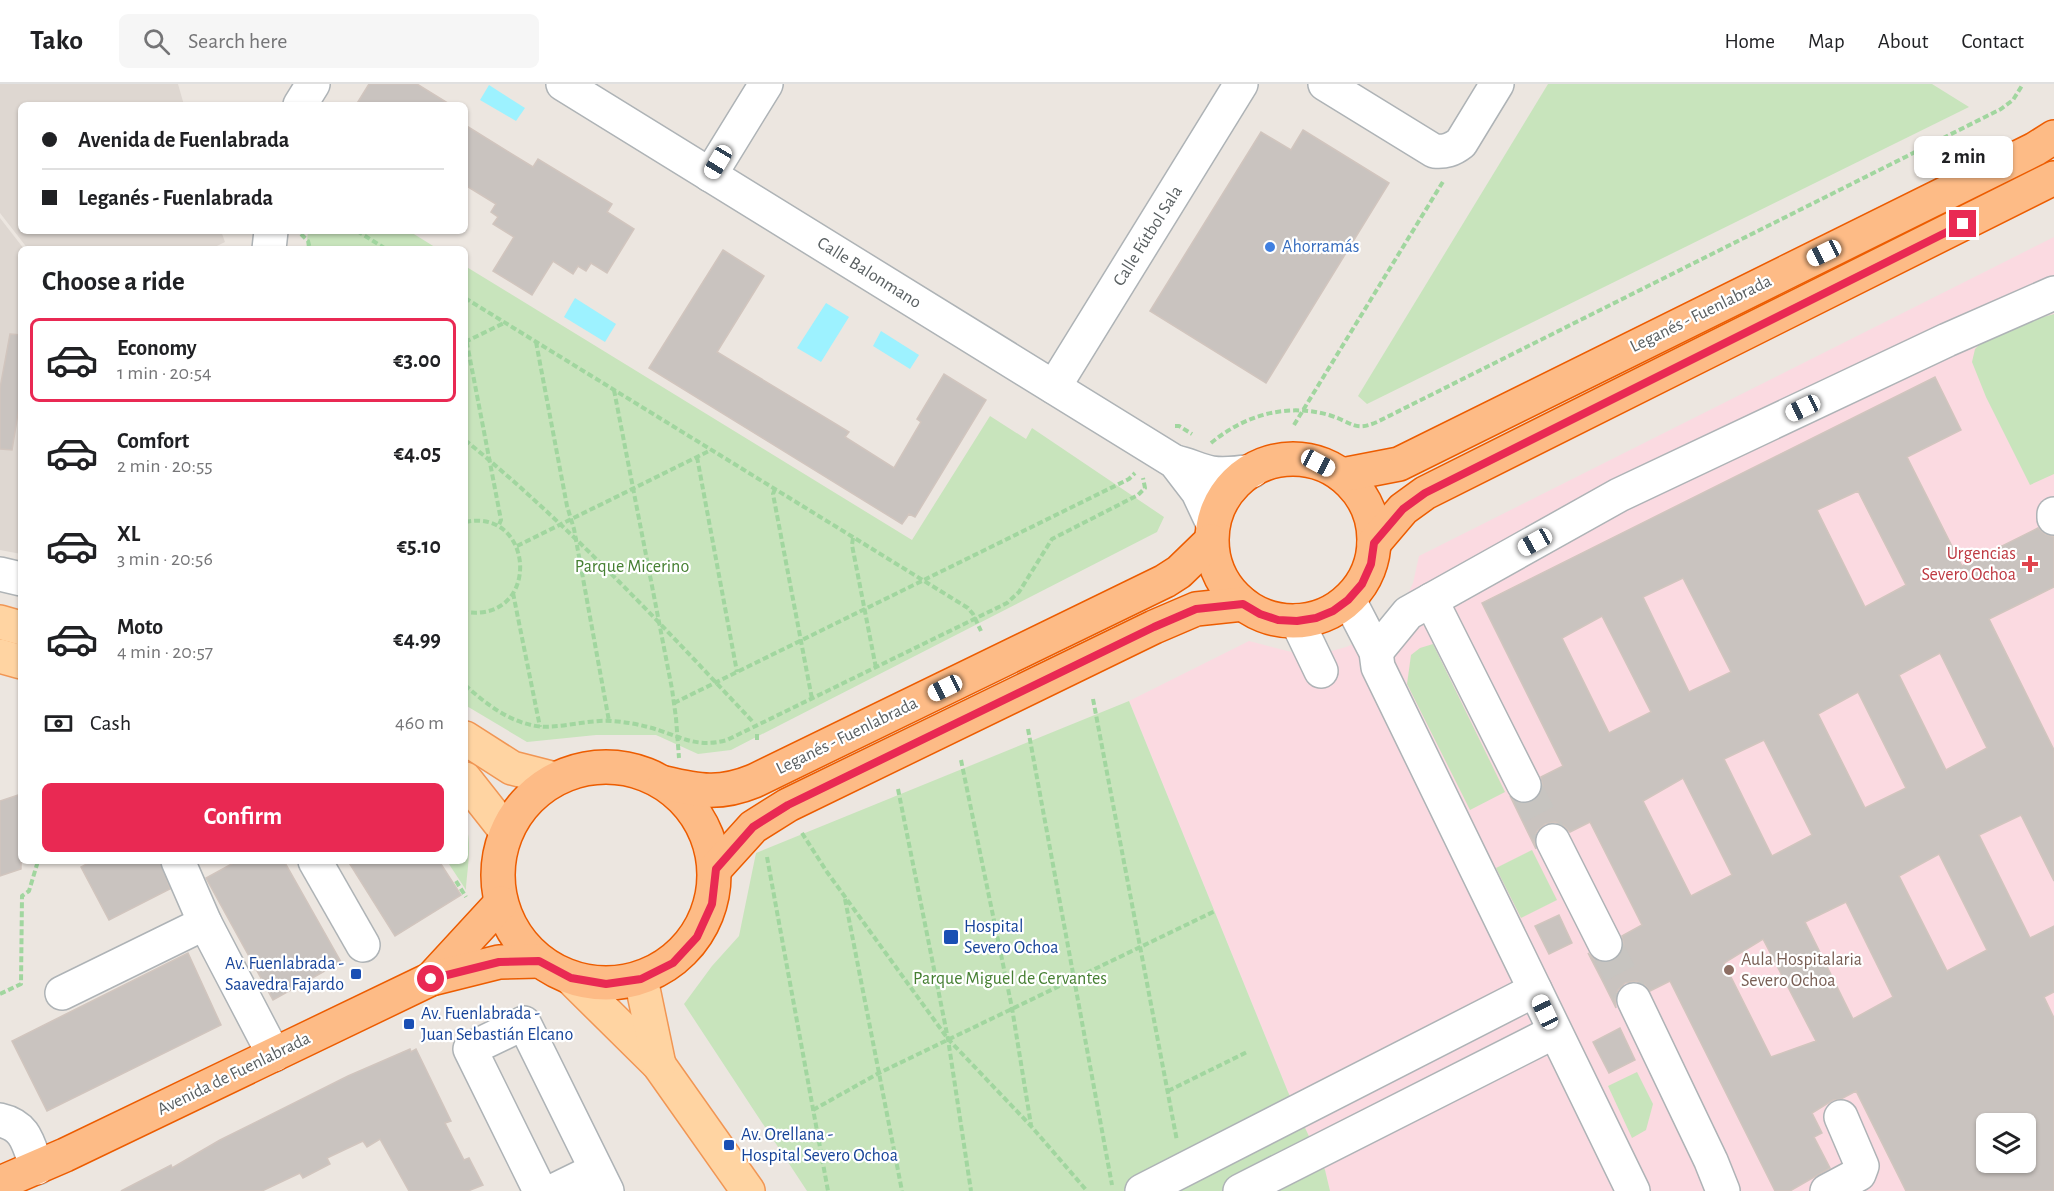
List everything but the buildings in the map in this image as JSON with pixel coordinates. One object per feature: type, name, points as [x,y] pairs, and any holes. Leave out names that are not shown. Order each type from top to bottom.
[{"type":"highway","name":"Leganés - Fuenlabrada","points":[[1342,475],[1399,464],[2034,149],[2054,137]]},
{"type":"highway","name":"Leganés - Fuenlabrada","points":[[1374,543],[1403,509],[1425,493],[2054,178]]},
{"type":"highway","name":"Leganés - Fuenlabrada","points":[[670,770],[703,791],[718,791],[743,786],[1165,580],[1179,572],[1212,533],[1224,497],[1241,476],[1265,463],[1292,458],[1318,463],[1342,475],[1360,494],[1368,510],[1374,543],[1371,564],[1362,584],[1348,600],[1333,611],[1316,618],[1297,621],[1269,617],[1243,604],[1226,587],[1215,566],[1212,533]]},
{"type":"highway","name":"Leganés - Fuenlabrada","points":[[716,869],[753,827],[788,805],[1154,627],[1196,609],[1243,604]]},
{"type":"highway","points":[[589,767],[670,770],[707,834],[716,869],[712,904],[697,937],[673,963],[641,979],[606,984],[571,978],[539,961],[515,935],[501,903],[497,866],[506,831],[526,801],[555,779],[589,767]]},
{"type":"highway","name":"Avenida de Fuenlabrada","points":[[431,979],[501,903]]},
{"type":"highway","name":"Avenida de Fuenlabrada","points":[[0,1183],[37,1168],[431,979],[499,962],[539,961]]},
{"type":"main road","points":[[0,622],[18,627]]},
{"type":"main road","points":[[0,656],[18,661]]},
{"type":"main road","points":[[468,740],[512,768],[555,779]]},
{"type":"main road","points":[[468,783],[506,831]]},
{"type":"main road","points":[[571,978],[659,1065],[748,1191]]},
{"type":"main road","points":[[641,979],[659,1065]]},
{"type":"street","points":[[302,102],[313,84]]},
{"type":"street","name":"Calle Balonmano","points":[[563,84],[1175,462],[1198,492],[1209,512],[1212,533]]},
{"type":"street","points":[[710,175],[766,84]]},
{"type":"street","name":"Calle Fútbol Sala","points":[[1054,387],[1241,84]]},
{"type":"street","points":[[1324,84],[1434,152],[1447,151],[1461,143],[1497,84]]},
{"type":"street","points":[[272,246],[285,234]]},
{"type":"street","points":[[1376,652],[1408,613],[1618,495],[1947,340],[2054,293]]},
{"type":"street","name":"Calle Balonmano","points":[[1175,462],[1213,473],[1251,471]]},
{"type":"street","points":[[0,574],[18,578]]},
{"type":"street","points":[[1348,600],[1376,652],[1378,667],[1633,1191]]},
{"type":"street","points":[[1431,600],[1524,785]]},
{"type":"street","points":[[1297,621],[1321,671]]},
{"type":"street","points":[[1553,841],[1605,944]]},
{"type":"street","points":[[186,864],[205,923],[274,1055]]},
{"type":"street","points":[[317,864],[363,945]]},
{"type":"street","points":[[62,993],[205,923]]},
{"type":"street","points":[[1127,1190],[1535,990]]},
{"type":"street","points":[[1634,1000],[1724,1191]]},
{"type":"street","points":[[540,1191],[470,1049],[524,1023],[601,1180],[553,1191]]},
{"type":"street","points":[[1240,1191],[1554,1032]]},
{"type":"street","points":[[2,1114],[24,1132],[37,1168]]},
{"type":"street","points":[[1827,1191],[1859,1174],[1862,1166],[1841,1117]]},
{"type":"path","points":[[1204,442],[1212,442],[1233,427],[1278,411],[1303,411],[1328,415],[1361,427],[1377,422],[2001,109],[2013,100],[2023,84]]},
{"type":"path","points":[[1294,425],[1454,164],[1447,151]]},
{"type":"path","points":[[291,234],[306,237],[309,246]]},
{"type":"path","points":[[361,234],[379,246]]},
{"type":"path","points":[[468,300],[968,608],[981,631]]},
{"type":"path","points":[[468,340],[504,322]]},
{"type":"path","points":[[536,342],[609,721]]},
{"type":"path","points":[[468,351],[501,520],[498,526]]},
{"type":"path","points":[[614,390],[674,703],[678,739],[670,770]]},
{"type":"path","points":[[1175,427],[1179,426],[1196,437]]},
{"type":"path","points":[[468,442],[562,525],[659,621],[753,722]]},
{"type":"path","points":[[517,546],[712,450]]},
{"type":"path","points":[[697,458],[737,672]]},
{"type":"path","points":[[674,703],[1129,479],[1135,473]]},
{"type":"path","points":[[468,688],[506,716],[530,725],[609,721],[648,727],[678,739],[703,744],[728,740],[1001,606],[1015,596],[1052,539],[1138,495],[1145,488],[1143,478]]},
{"type":"path","points":[[775,489],[773,494],[812,699]]},
{"type":"path","points":[[468,522],[485,521],[498,526],[517,546],[521,560],[521,574],[517,587],[498,607],[487,612],[468,612]]},
{"type":"path","points":[[853,538],[852,545],[876,668]]},
{"type":"path","points":[[513,592],[540,726]]},
{"type":"path","points":[[1093,699],[1178,1144]]},
{"type":"path","points":[[1028,729],[1073,979],[1127,1190]]},
{"type":"path","points":[[757,731],[757,740]]},
{"type":"path","points":[[961,760],[1012,1008],[1031,1126]]},
{"type":"path","points":[[898,789],[948,1039],[971,1191]]},
{"type":"path","points":[[801,833],[948,1039],[1031,1126],[1087,1191]]},
{"type":"path","points":[[766,853],[828,1191]]},
{"type":"path","points":[[0,994],[21,984],[22,896],[29,891],[37,864]]},
{"type":"path","points":[[456,881],[468,900]]},
{"type":"path","points":[[844,896],[902,1191]]},
{"type":"path","points":[[813,1110],[879,1073],[1215,911]]},
{"type":"path","points":[[1168,1091],[1247,1052]]},
{"type":"shaded area","points":[[0,84],[178,84],[183,102],[18,102],[18,234],[222,234],[225,242],[217,246],[26,246],[0,213]]},
{"type":"shaded area","points":[[0,218],[22,246],[18,246],[18,553],[0,550]]},
{"type":"shaded area","points":[[2054,237],[2054,1191],[1330,1191],[1325,1170],[1288,1092],[1129,701],[1249,641],[1299,654],[1321,654],[1346,647],[1377,634],[1401,608],[1413,583],[1419,556]]},
{"type":"green space","points":[[1548,84],[1932,84],[1969,107],[1367,404],[1358,396]]},
{"type":"green space","points":[[308,234],[414,234],[433,246],[306,246]]},
{"type":"green space","name":"Parque Micerino","points":[[468,268],[912,540],[990,416],[1026,439],[1032,428],[1164,517],[1157,532],[731,750],[698,754],[656,735],[596,735],[527,742],[468,707]]},
{"type":"green space","points":[[2054,314],[2054,474],[2030,485],[1986,397],[1972,362],[1975,349],[1988,336]]},
{"type":"green space","points":[[1433,644],[1505,792],[1470,810],[1407,684],[1411,655],[1420,648]]},
{"type":"green space","name":"Parque Miguel de Cervantes","points":[[1129,701],[1288,1092],[1325,1170],[1330,1191],[807,1191],[684,1004],[712,966],[739,936],[756,853]]},
{"type":"green space","points":[[1532,850],[1557,900],[1521,918],[1496,868]]},
{"type":"green space","points":[[449,864],[468,864],[466,890]]},
{"type":"green space","points":[[1637,1072],[1653,1104],[1646,1130],[1632,1138],[1608,1086]]},
{"type":"water","points":[[489,85],[525,108],[516,121],[480,100]]},
{"type":"water","points":[[575,298],[616,324],[605,342],[564,317]]},
{"type":"water","points":[[826,303],[849,317],[821,362],[797,348]]},
{"type":"water","points":[[881,331],[919,355],[910,369],[873,346]]},
{"type":"tunnel","points":[[1524,785],[1553,841]]},
{"type":"tunnel","points":[[1605,944],[1634,1000]]},
{"type":"place","name":"Ahorramás","points":[[1270,247]]},
{"type":"place","name":"Urgencias Severo Ochoa","points":[[2030,564]]},
{"type":"place","name":"Hospital Severo Ochoa","points":[[951,937]]},
{"type":"place","name":"Aula Hospitalaria Severo Ochoa","points":[[1729,970]]},
{"type":"place","name":"Av. Fuenlabrada - Saavedra Fajardo","points":[[356,974]]},
{"type":"place","name":"Av. Fuenlabrada - Juan Sebastián Elcano","points":[[409,1024]]},
{"type":"place","name":"Av. Orellana - Hospital Severo Ochoa","points":[[729,1145]]},
{"type":"route","points":[[431,979],[499,962],[539,961],[571,978],[606,984],[641,979],[673,963],[697,937],[712,904],[716,869],[753,827],[788,805],[1154,627],[1196,609],[1243,604],[1260,614],[1278,620],[1297,621],[1316,618],[1333,611],[1348,600],[1362,584],[1371,564],[1374,543],[1403,509],[1425,493],[1963,224]]}]
